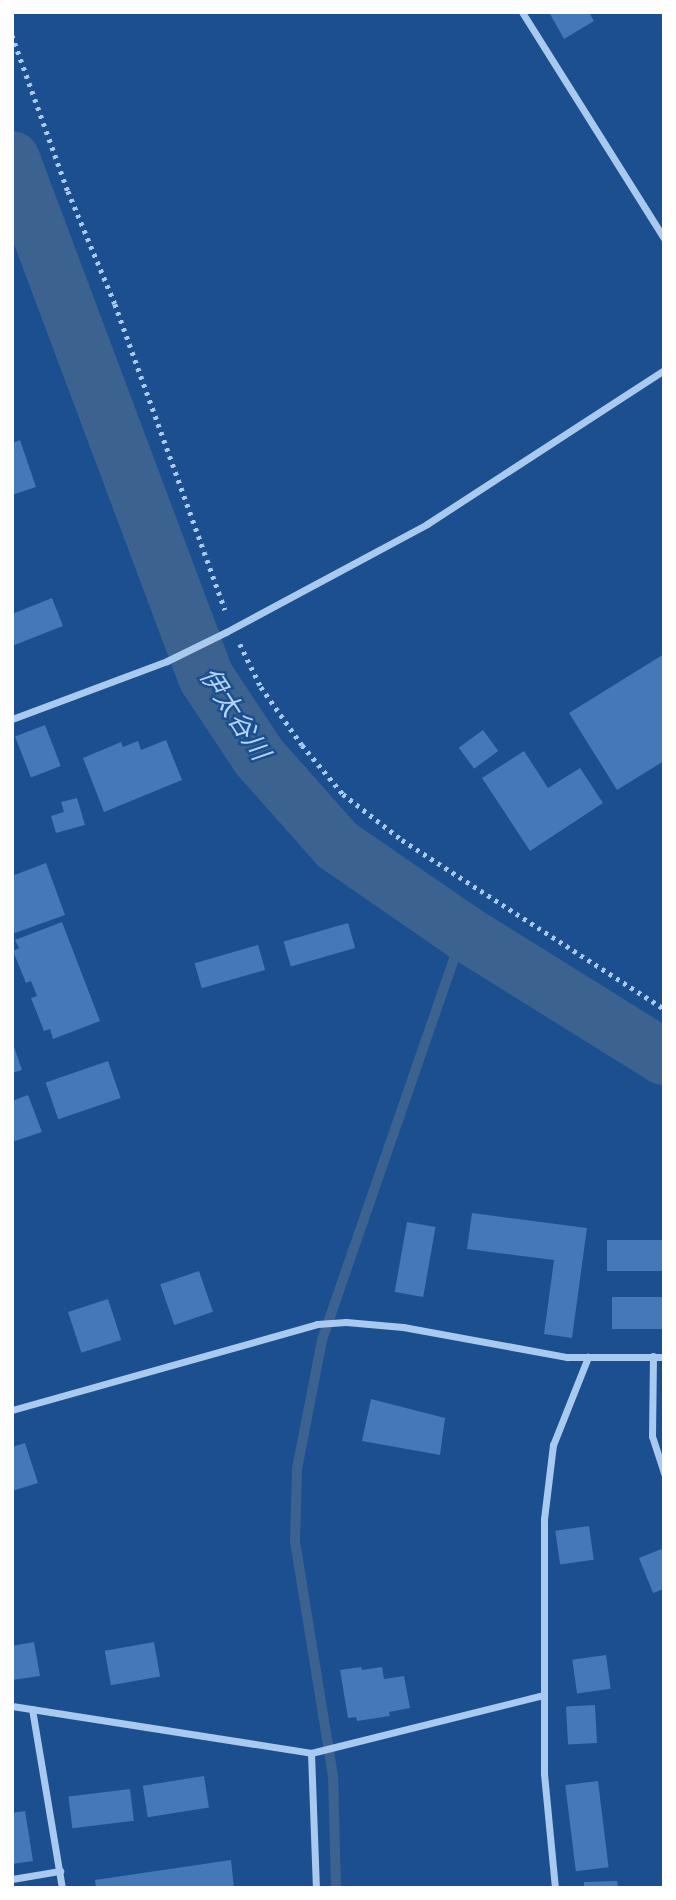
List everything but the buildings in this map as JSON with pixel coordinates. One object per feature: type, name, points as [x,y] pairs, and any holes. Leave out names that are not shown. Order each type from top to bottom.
[{"type":"street","points":[[522,12],[664,238]]},
{"type":"street","points":[[12,719],[167,661],[229,630],[426,524],[664,370]]},
{"type":"street","points":[[12,1410],[317,1324],[346,1322],[403,1327],[568,1357],[664,1356]]},
{"type":"street","points":[[653,1356],[652,1436],[664,1474]]},
{"type":"street","points":[[555,1888],[544,1774],[544,1519],[553,1445],[588,1357]]},
{"type":"street","points":[[12,1706],[311,1753],[544,1695]]},
{"type":"street","points":[[32,1709],[62,1888]]},
{"type":"street","points":[[311,1753],[316,1888]]},
{"type":"street","points":[[12,1879],[60,1871]]},
{"type":"path","points":[[12,35],[68,191],[115,304],[229,630],[261,687],[343,794],[402,840],[664,1009]]},
{"type":"waterway","name":"伊太谷川","points":[[12,159],[206,677],[259,757],[337,845],[463,932],[664,1057]]},
{"type":"waterway","points":[[336,1888],[333,1776],[295,1541],[297,1469],[322,1340],[463,932]]}]
